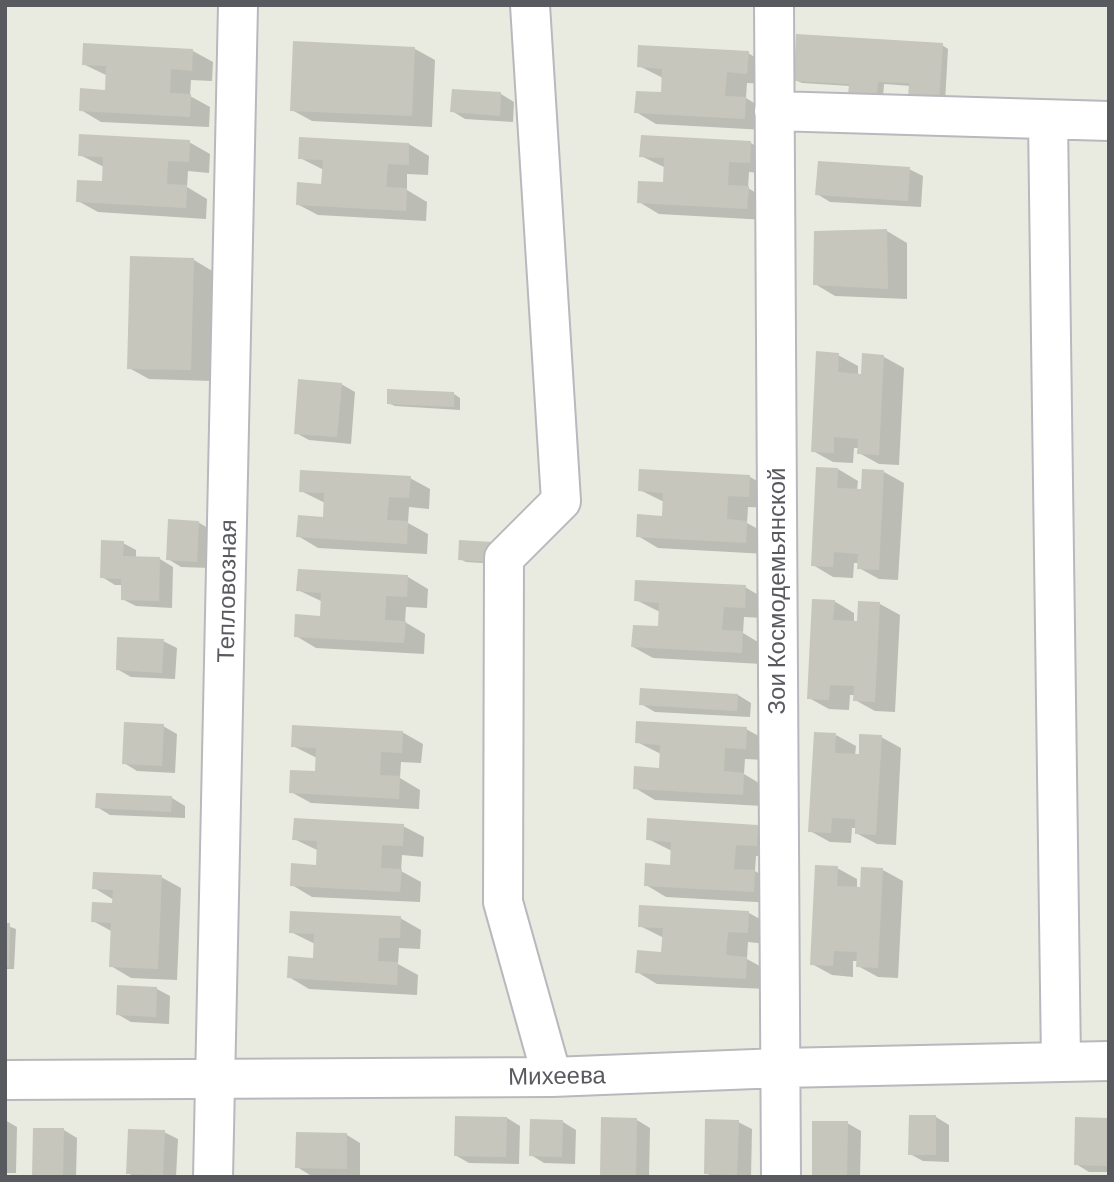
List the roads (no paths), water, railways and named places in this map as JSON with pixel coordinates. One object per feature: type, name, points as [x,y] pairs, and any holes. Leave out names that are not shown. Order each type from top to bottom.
[{"type":"street","name":"Тепловозная","points":[[213,1177],[238,5]]},
{"type":"street","points":[[530,5],[561,501],[505,558],[502,902],[552,1077]]},
{"type":"street","name":"Зои Космодемьянской","points":[[774,5],[781,1177]]},
{"type":"street","points":[[774,111],[1109,121]]},
{"type":"street","points":[[1048,121],[1061,1062]]},
{"type":"street","name":"Михеева","points":[[5,1080],[552,1077],[780,1068],[1109,1061]]}]
